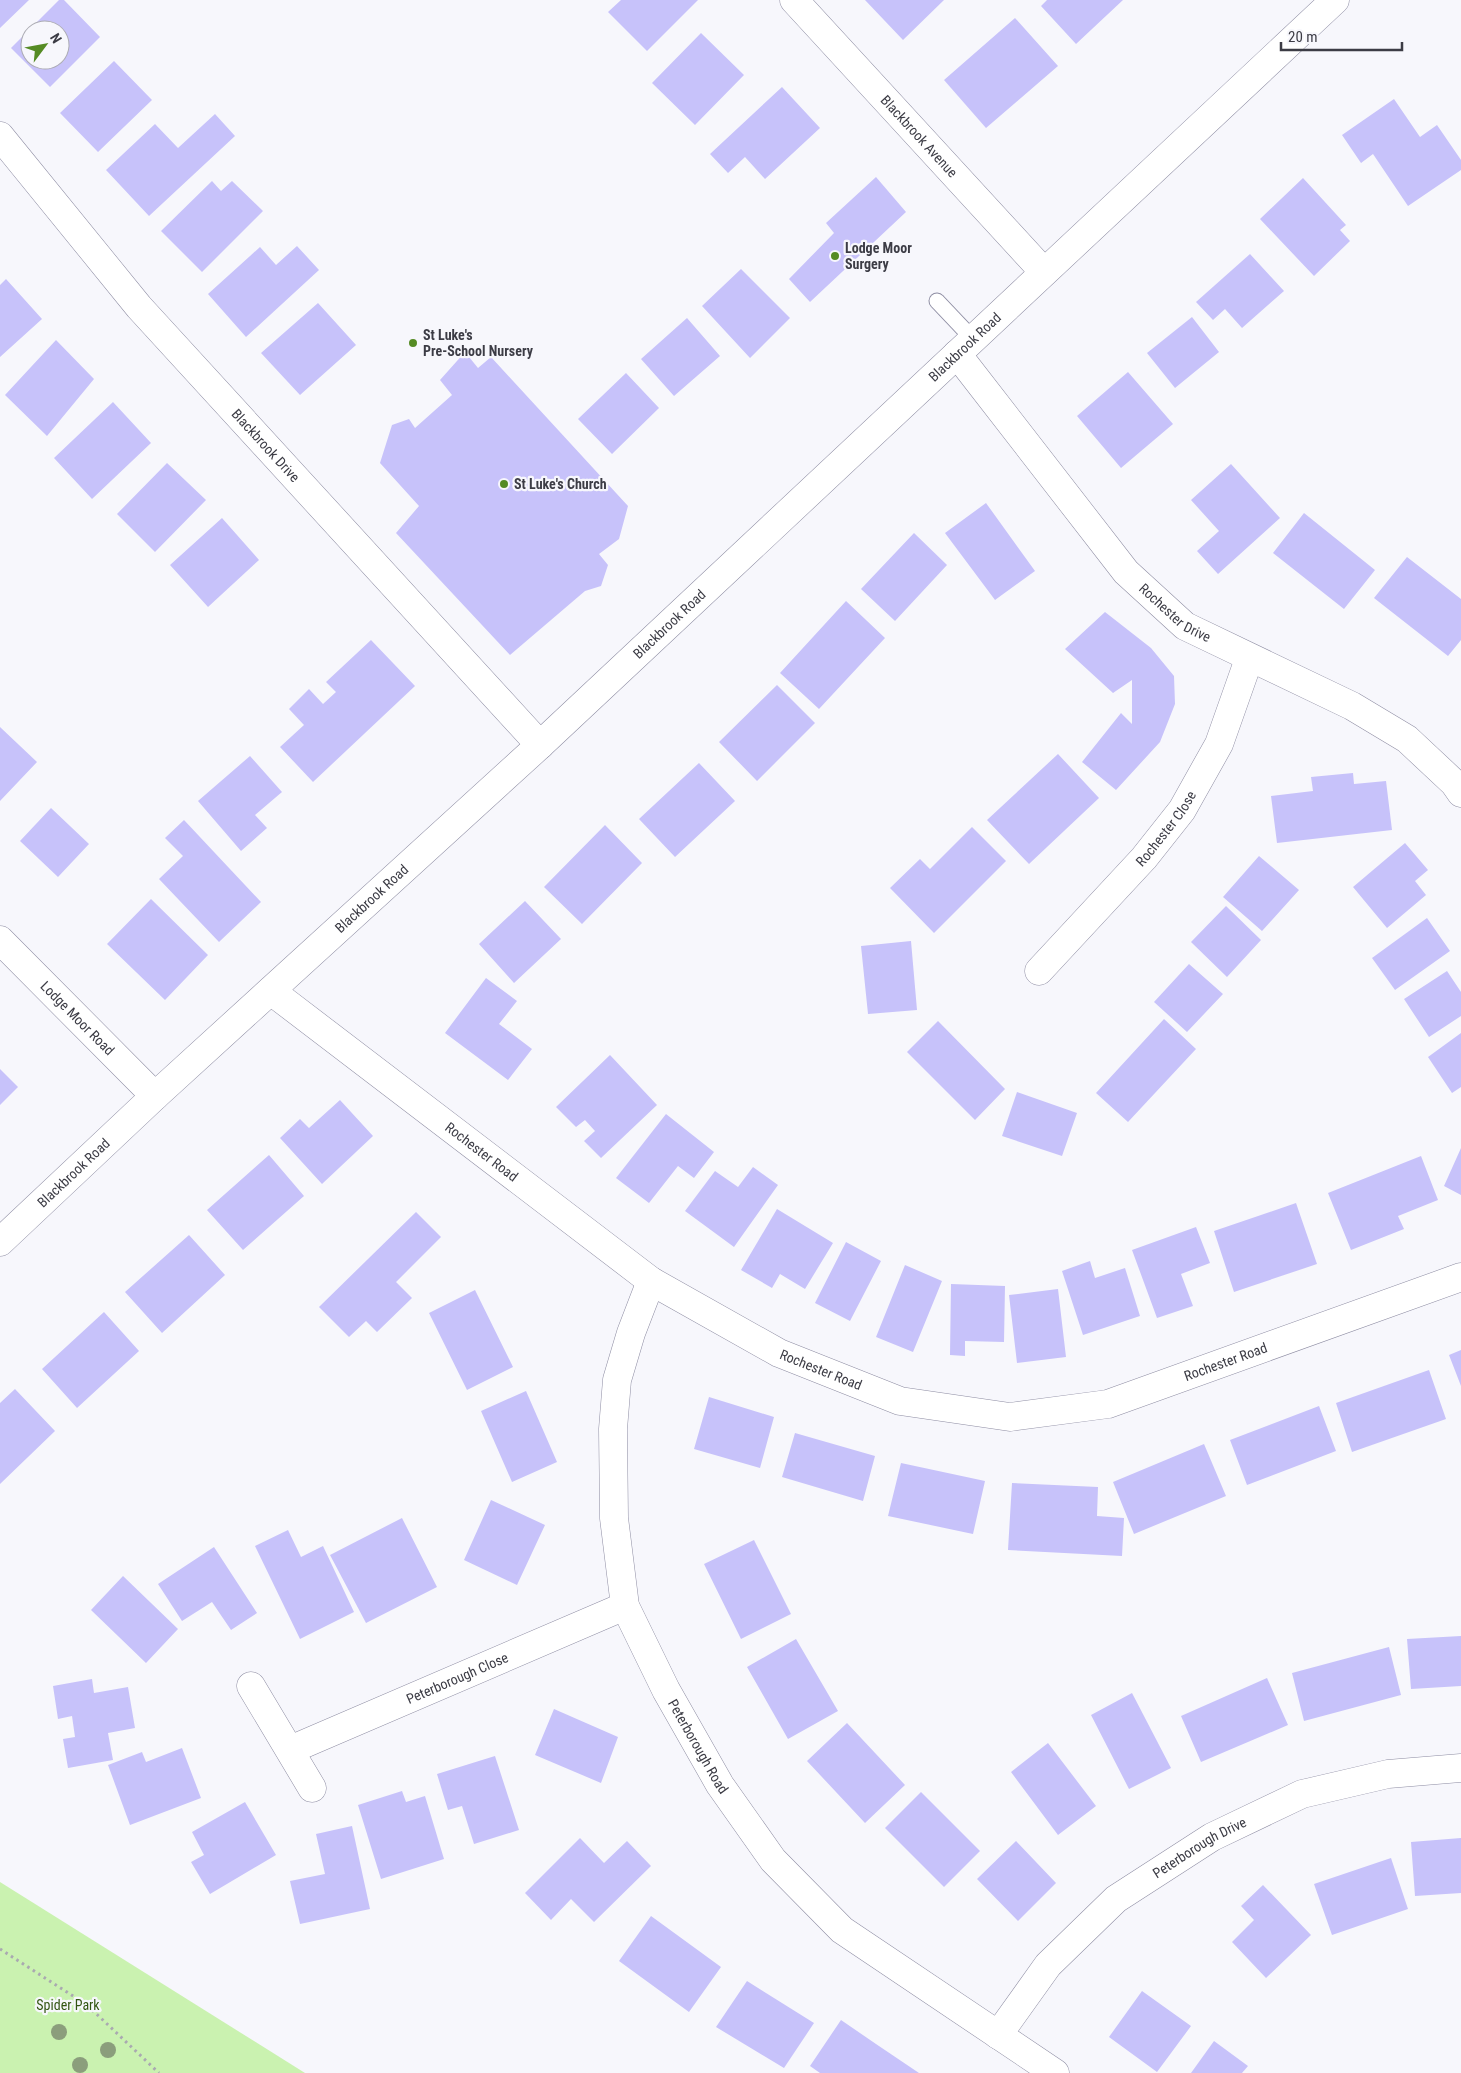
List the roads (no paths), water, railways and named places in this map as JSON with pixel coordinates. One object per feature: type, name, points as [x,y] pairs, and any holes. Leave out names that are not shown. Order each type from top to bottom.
[{"type":"street","name":"Blackbrook Avenue","points":[[794,0],[1044,272]]},
{"type":"street","name":"Blackbrook Road","points":[[0,1242],[156,1096],[540,745],[1335,0]]},
{"type":"street","name":"Blackbrook Drive","points":[[0,136],[139,307],[540,745]]},
{"type":"street","name":"Rochester Drive","points":[[965,346],[1126,572],[1185,626],[1352,706],[1407,740],[1454,783],[1461,793]]},
{"type":"street","name":"Rochester Close","points":[[1039,971],[1144,858],[1182,810],[1219,744],[1250,658]]},
{"type":"street","name":"Lodge Moor Road","points":[[0,940],[156,1096]]},
{"type":"street","name":"Rochester Road","points":[[271,991],[651,1281],[779,1353],[900,1401],[1010,1417],[1108,1404],[1461,1277]]},
{"type":"street","name":"Peterborough Road","points":[[651,1281],[631,1333],[617,1380],[614,1429],[614,1518],[625,1606],[666,1690],[720,1784],[774,1860],[842,1930],[1055,2073]]},
{"type":"street","name":"Peterborough Close","points":[[290,1750],[625,1606]]},
{"type":"street","points":[[251,1686],[312,1788]]},
{"type":"street","name":"Peterborough Drive","points":[[998,2035],[1048,1965],[1116,1899],[1212,1838],[1302,1794],[1388,1774],[1461,1768]]},
{"type":"lane","points":[[937,300],[965,346]]},
{"type":"place","name":"Lodge Moor Surgery","points":[[835,256]]},
{"type":"place","name":"St Luke's Pre-School Nursery","points":[[413,343]]},
{"type":"place","name":"St Luke's Church","points":[[504,484]]},
{"type":"park label","name":"Spider Park","points":[[68,2005]]}]
